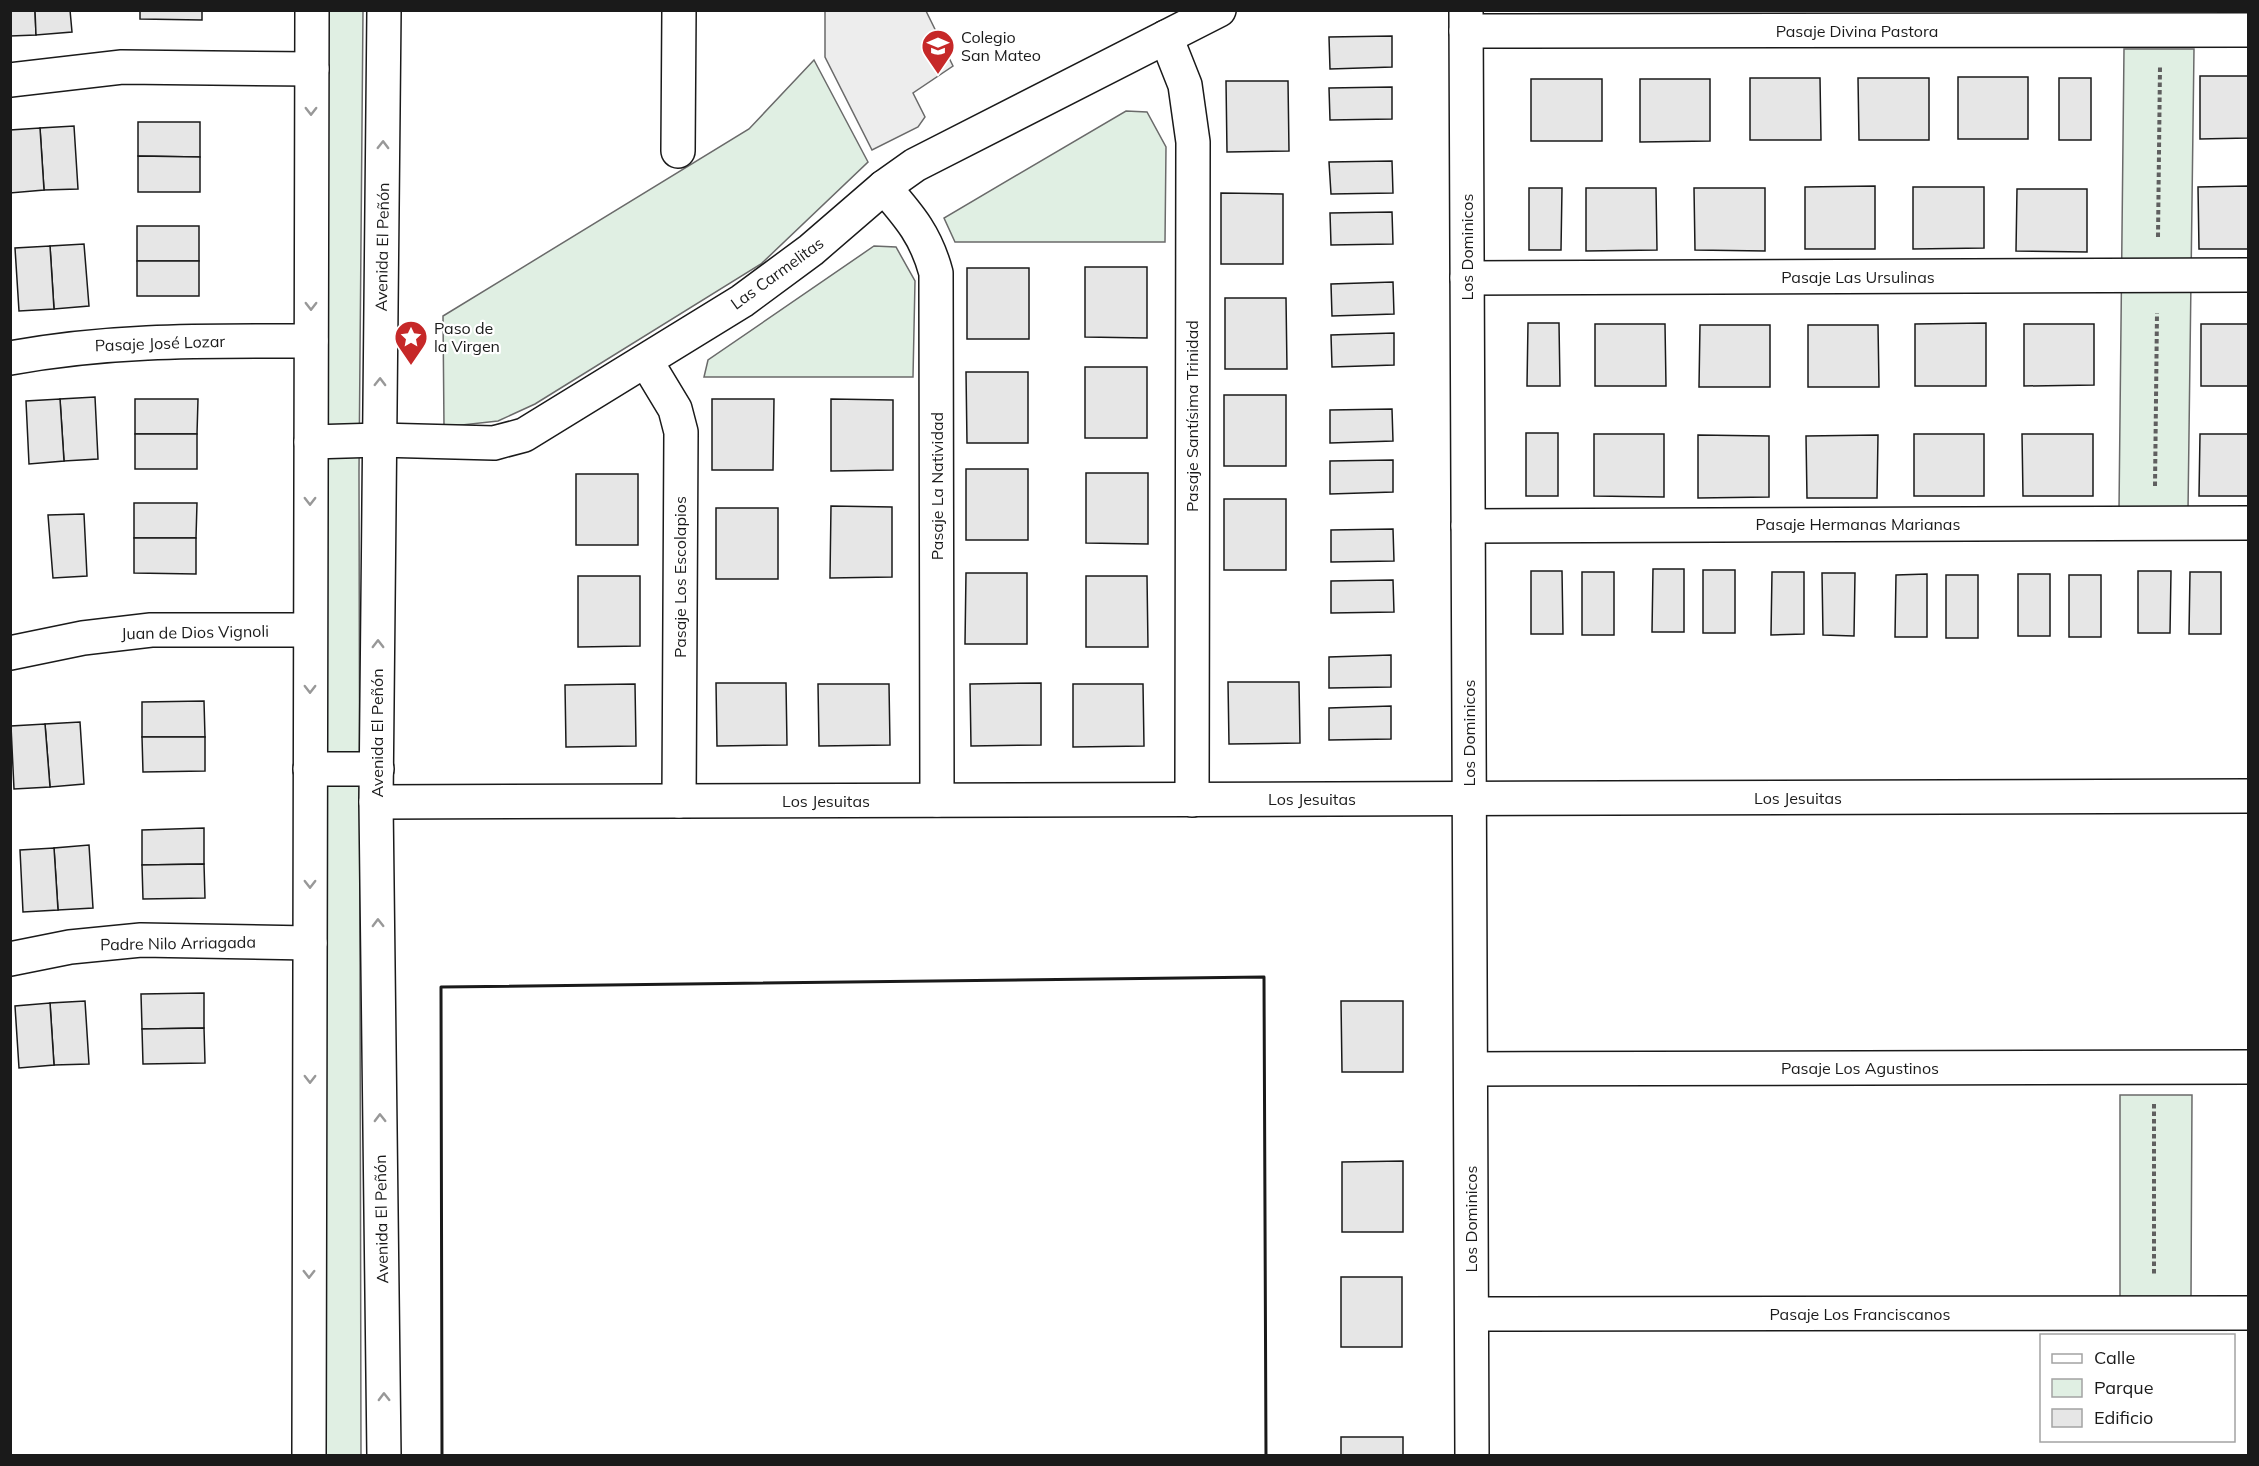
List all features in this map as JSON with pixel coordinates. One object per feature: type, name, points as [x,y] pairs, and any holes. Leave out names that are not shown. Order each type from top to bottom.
[{"type":"street","points":[[309,1455],[312,10]]},
{"type":"street","name":"Avenida El Peñón","points":[[384,10],[376,802],[384,1455]]},
{"type":"street","points":[[678,151],[679,10]]},
{"type":"street","name":"Las Carmelitas","points":[[311,442],[379,440],[477,444],[509,441],[539,428],[779,275],[884,187],[915,165],[1219,10]]},
{"type":"street","name":"Pasaje Divina Pastora","points":[[1466,21],[2248,30]]},
{"type":"street","name":"Los Dominicos","points":[[1466,21],[1472,1455]]},
{"type":"street","name":"Pasaje Santísima Trinidad","points":[[1166,37],[1185,86],[1193,142],[1192,800]]},
{"type":"street","points":[[10,80],[122,67],[312,69]]},
{"type":"street","name":"Pasaje La Natividad","points":[[884,187],[920,231],[930,250],[936,273],[937,800]]},
{"type":"street","name":"Pasaje Las Ursulinas","points":[[1467,278],[2248,275]]},
{"type":"street","name":"Pasaje José Lozar","points":[[10,358],[67,348],[130,342],[311,341]]},
{"type":"street","name":"Pasaje Los Escolapios","points":[[646,361],[675,409],[681,432],[680,801]]},
{"type":"street","name":"Pasaje Hermanas Marianas","points":[[1468,526],[2248,523]]},
{"type":"street","name":"Juan de Dios Vignoli","points":[[10,652],[83,638],[151,630],[310,630]]},
{"type":"street","points":[[310,769],[377,769]]},
{"type":"street","name":"Los Jesuitas","points":[[376,802],[2248,796]]},
{"type":"street","name":"Padre Nilo Arriagada","points":[[10,959],[70,947],[141,940],[310,943]]},
{"type":"street","name":"Pasaje Los Agustinos","points":[[1471,1070],[2248,1067]]},
{"type":"street","name":"Pasaje Los Franciscanos","points":[[1472,1314],[2248,1313]]},
{"type":"path","points":[[2154,1068],[2154,1314]]},
{"type":"green space","points":[[318,11],[363,11],[359,471],[361,1456],[325,1455]]},
{"type":"green space","points":[[2124,49],[2194,49],[2188,511],[2119,510]]},
{"type":"green space","points":[[814,60],[868,162],[761,264],[535,404],[498,421],[444,427],[443,316],[749,129]]},
{"type":"green space","points":[[1126,111],[1147,112],[1166,147],[1165,242],[955,242],[944,218]]},
{"type":"green space","points":[[874,246],[896,247],[915,281],[913,377],[704,377],[708,360]]},
{"type":"green space","points":[[2120,1095],[2192,1095],[2191,1297],[2120,1298]]},
{"type":"shaded area","points":[[825,11],[926,11],[953,66],[913,93],[925,117],[918,127],[872,150],[825,57]]},
{"type":"building","points":[[10,10],[35,10],[36,35],[10,36]]},
{"type":"building","points":[[35,10],[70,10],[72,32],[36,35]]},
{"type":"building","points":[[140,10],[202,10],[202,20],[140,19]]},
{"type":"building","points":[[1392,36],[1392,67],[1330,69],[1329,37]]},
{"type":"building","points":[[2200,76],[2248,76],[2248,138],[2200,139]]},
{"type":"building","points":[[1958,77],[2028,77],[2028,139],[1958,139]]},
{"type":"building","points":[[1750,78],[1820,78],[1821,140],[1750,140]]},
{"type":"building","points":[[1858,78],[1929,78],[1929,140],[1859,140]]},
{"type":"building","points":[[2059,78],[2091,78],[2091,140],[2059,140]]},
{"type":"building","points":[[1531,79],[1602,79],[1602,141],[1531,141]]},
{"type":"building","points":[[1640,79],[1710,79],[1710,141],[1640,142]]},
{"type":"building","points":[[1226,81],[1288,81],[1289,151],[1227,152]]},
{"type":"building","points":[[1392,87],[1392,119],[1330,120],[1329,88]]},
{"type":"building","points":[[138,122],[200,122],[200,157],[138,156]]},
{"type":"building","points":[[74,126],[78,189],[44,190],[40,128]]},
{"type":"building","points":[[40,128],[44,190],[10,193],[10,130]]},
{"type":"building","points":[[138,156],[200,157],[200,192],[138,192]]},
{"type":"building","points":[[1392,161],[1393,193],[1331,194],[1329,162]]},
{"type":"building","points":[[1875,186],[1875,249],[1805,249],[1805,187]]},
{"type":"building","points":[[2248,186],[2248,249],[2199,249],[2198,187]]},
{"type":"building","points":[[1913,187],[1984,187],[1984,248],[1913,249]]},
{"type":"building","points":[[1529,188],[1562,188],[1561,250],[1529,250]]},
{"type":"building","points":[[1586,188],[1656,188],[1657,250],[1586,251]]},
{"type":"building","points":[[1694,188],[1765,188],[1765,251],[1695,250]]},
{"type":"building","points":[[2017,189],[2087,189],[2087,252],[2016,251]]},
{"type":"building","points":[[1221,193],[1283,194],[1283,264],[1221,264]]},
{"type":"building","points":[[1392,212],[1393,244],[1331,245],[1330,213]]},
{"type":"building","points":[[137,226],[199,226],[199,261],[137,261]]},
{"type":"building","points":[[84,244],[89,306],[54,309],[50,246]]},
{"type":"building","points":[[50,246],[54,309],[19,311],[15,248]]},
{"type":"building","points":[[137,261],[199,261],[199,296],[137,296]]},
{"type":"building","points":[[1085,267],[1147,267],[1147,338],[1085,337]]},
{"type":"building","points":[[967,268],[1029,268],[1029,339],[967,339]]},
{"type":"building","points":[[1393,282],[1394,314],[1332,316],[1331,284]]},
{"type":"building","points":[[1225,298],[1286,298],[1287,369],[1225,369]]},
{"type":"building","points":[[1528,323],[1559,323],[1560,386],[1527,386]]},
{"type":"building","points":[[1986,323],[1986,386],[1915,386],[1915,324]]},
{"type":"building","points":[[1595,324],[1665,324],[1666,386],[1595,386]]},
{"type":"building","points":[[2024,324],[2094,324],[2094,385],[2024,386]]},
{"type":"building","points":[[2201,324],[2248,324],[2248,386],[2201,386]]},
{"type":"building","points":[[1700,325],[1770,325],[1770,387],[1699,387]]},
{"type":"building","points":[[1808,325],[1878,325],[1879,387],[1808,387]]},
{"type":"building","points":[[1394,333],[1394,365],[1332,367],[1331,335]]},
{"type":"building","points":[[1085,367],[1147,367],[1147,438],[1085,438]]},
{"type":"building","points":[[966,372],[1028,372],[1028,443],[967,443]]},
{"type":"building","points":[[1224,395],[1286,395],[1286,466],[1224,466]]},
{"type":"building","points":[[95,397],[98,459],[64,461],[60,399]]},
{"type":"building","points":[[60,399],[64,461],[29,464],[26,401]]},
{"type":"building","points":[[135,399],[198,399],[197,434],[135,434]]},
{"type":"building","points":[[712,399],[774,399],[773,470],[712,470]]},
{"type":"building","points":[[831,399],[893,400],[893,470],[831,471]]},
{"type":"building","points":[[1392,409],[1393,441],[1330,443],[1330,410]]},
{"type":"building","points":[[1526,433],[1558,433],[1558,496],[1526,496]]},
{"type":"building","points":[[135,434],[197,434],[197,469],[135,469]]},
{"type":"building","points":[[1594,434],[1664,434],[1664,497],[1594,496]]},
{"type":"building","points":[[1914,434],[1984,434],[1984,496],[1914,496]]},
{"type":"building","points":[[2022,434],[2093,434],[2093,496],[2023,496]]},
{"type":"building","points":[[2200,434],[2248,434],[2248,496],[2199,496]]},
{"type":"building","points":[[1698,435],[1769,436],[1769,497],[1698,498]]},
{"type":"building","points":[[1878,435],[1877,498],[1807,498],[1806,436]]},
{"type":"building","points":[[1393,460],[1393,492],[1330,494],[1330,461]]},
{"type":"building","points":[[966,469],[1028,469],[1028,540],[966,540]]},
{"type":"building","points":[[1086,473],[1148,473],[1148,544],[1086,543]]},
{"type":"building","points":[[576,474],[638,474],[638,545],[576,545]]},
{"type":"building","points":[[1224,499],[1286,499],[1286,570],[1224,570]]},
{"type":"building","points":[[134,503],[197,503],[196,538],[134,538]]},
{"type":"building","points":[[831,506],[892,507],[892,577],[830,578]]},
{"type":"building","points":[[716,508],[778,508],[778,579],[716,579]]},
{"type":"building","points":[[84,514],[87,576],[53,578],[48,515]]},
{"type":"building","points":[[1393,529],[1394,561],[1331,562],[1331,530]]},
{"type":"building","points":[[134,538],[196,538],[196,574],[134,573]]},
{"type":"building","points":[[1653,569],[1684,569],[1684,632],[1652,632]]},
{"type":"building","points":[[1703,570],[1735,570],[1735,633],[1703,633]]},
{"type":"building","points":[[1531,571],[1562,571],[1563,634],[1531,634]]},
{"type":"building","points":[[2138,571],[2171,571],[2170,633],[2138,633]]},
{"type":"building","points":[[1582,572],[1614,572],[1614,635],[1582,635]]},
{"type":"building","points":[[1772,572],[1804,572],[1804,634],[1771,635]]},
{"type":"building","points":[[2190,572],[2221,572],[2221,634],[2189,634]]},
{"type":"building","points":[[966,573],[1027,573],[1027,644],[965,644]]},
{"type":"building","points":[[1822,573],[1855,573],[1854,636],[1823,635]]},
{"type":"building","points":[[1927,574],[1927,637],[1895,637],[1896,575]]},
{"type":"building","points":[[2018,574],[2050,574],[2050,636],[2018,636]]},
{"type":"building","points":[[1946,575],[1978,575],[1978,638],[1946,638]]},
{"type":"building","points":[[2069,575],[2101,575],[2101,637],[2069,637]]},
{"type":"building","points":[[578,576],[640,576],[640,646],[578,647]]},
{"type":"building","points":[[1086,576],[1147,576],[1148,647],[1086,647]]},
{"type":"building","points":[[1393,580],[1394,612],[1331,613],[1331,581]]},
{"type":"building","points":[[1391,655],[1391,687],[1329,688],[1329,657]]},
{"type":"building","points":[[1228,682],[1299,682],[1300,743],[1229,744]]},
{"type":"building","points":[[716,683],[786,683],[787,745],[717,746]]},
{"type":"building","points":[[1041,683],[1041,745],[971,746],[970,684]]},
{"type":"building","points":[[635,684],[636,746],[566,747],[565,685]]},
{"type":"building","points":[[818,684],[889,684],[890,745],[819,746]]},
{"type":"building","points":[[1073,684],[1143,684],[1144,746],[1073,747]]},
{"type":"building","points":[[204,701],[205,737],[142,737],[142,702]]},
{"type":"building","points":[[1391,706],[1391,739],[1329,740],[1329,708]]},
{"type":"building","points":[[80,722],[84,784],[50,787],[45,724]]},
{"type":"building","points":[[45,724],[50,787],[14,789],[11,726]]},
{"type":"building","points":[[142,737],[205,737],[205,771],[143,772]]},
{"type":"building","points":[[204,828],[204,864],[142,865],[142,830]]},
{"type":"building","points":[[89,845],[93,908],[58,910],[54,848]]},
{"type":"building","points":[[54,848],[58,910],[23,912],[20,850]]},
{"type":"building","points":[[204,864],[205,898],[143,899],[142,865]]},
{"type":"building","points":[[204,993],[204,1028],[142,1029],[141,994]]},
{"type":"building","points":[[85,1001],[89,1064],[54,1065],[50,1003]]},
{"type":"building","points":[[1341,1001],[1403,1001],[1403,1072],[1342,1072]]},
{"type":"building","points":[[50,1003],[54,1065],[19,1068],[15,1006]]},
{"type":"building","points":[[204,1028],[205,1063],[143,1064],[142,1029]]},
{"type":"building","points":[[1403,1161],[1403,1232],[1342,1232],[1342,1162]]},
{"type":"building","points":[[1341,1277],[1402,1277],[1402,1347],[1341,1347]]},
{"type":"building","points":[[1341,1437],[1403,1437],[1403,1456],[1341,1456]]},
{"type":"wall","points":[[442,1456],[441,987],[1264,977],[1266,1456]]},
{"type":"place","name":"Colegio San Mateo","points":[[938,75]]},
{"type":"place","name":"Paso de la Virgen","points":[[411,366]]}]
